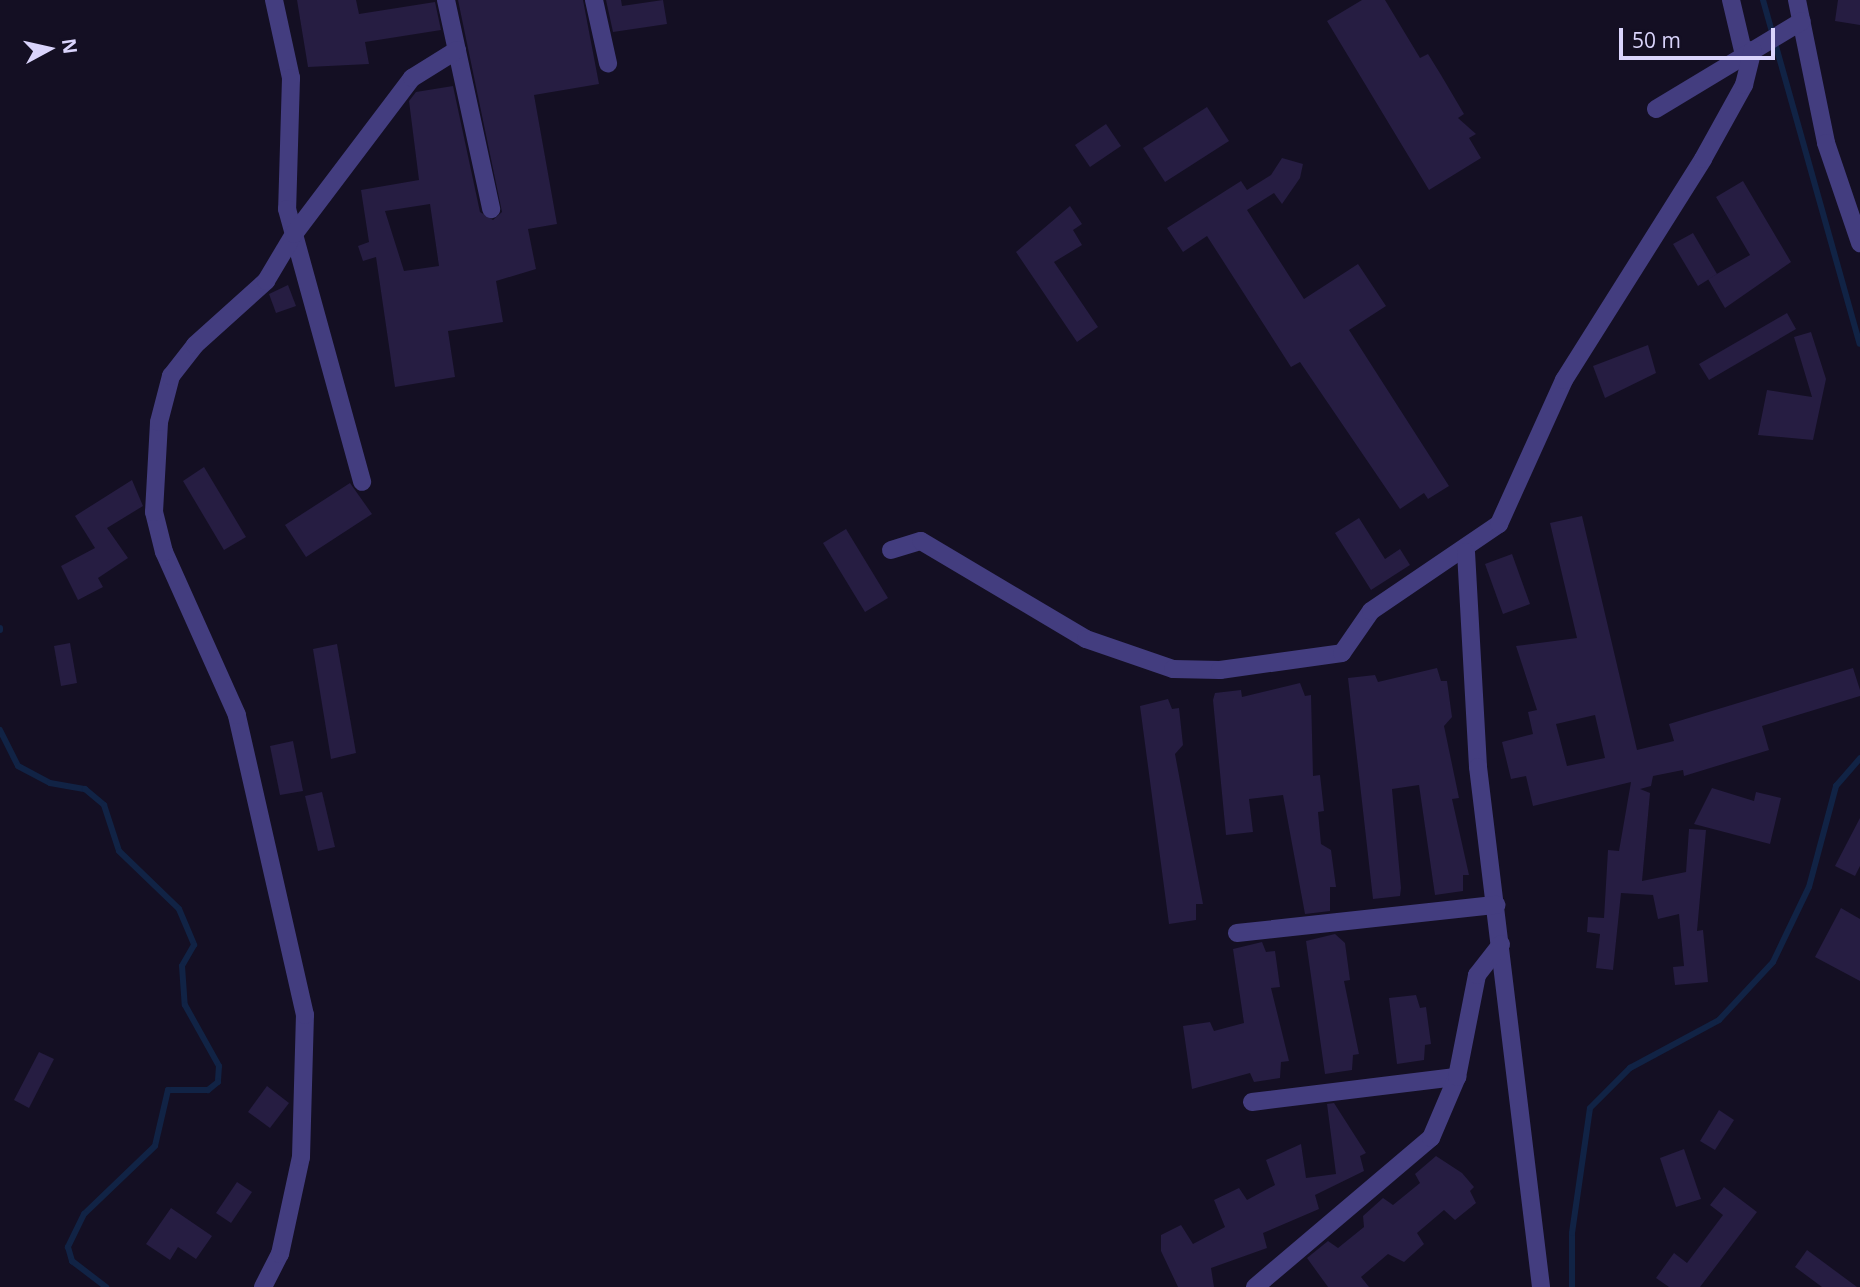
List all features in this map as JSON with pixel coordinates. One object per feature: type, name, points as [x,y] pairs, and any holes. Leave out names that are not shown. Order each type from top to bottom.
[{"type":"street","points":[[274,0],[291,78],[287,209],[362,482]]},
{"type":"street","points":[[446,0],[491,209]]},
{"type":"street","points":[[594,0],[608,63]]},
{"type":"street","points":[[891,550],[921,541],[1087,639],[1173,669],[1220,670],[1342,653],[1371,611],[1466,552],[1499,524],[1519,492],[1564,380],[1703,159],[1744,85],[1755,49],[1731,0]]},
{"type":"street","points":[[1797,0],[1794,25],[1826,143],[1860,243]]},
{"type":"street","points":[[1656,109],[1794,25]]},
{"type":"street","points":[[263,1287],[280,1254],[301,1157],[305,1015],[237,715],[164,552],[155,512],[154,454],[171,376],[195,345],[266,281],[294,234],[412,78],[457,50]]},
{"type":"street","points":[[1466,552],[1471,688],[1541,1287]]},
{"type":"street","points":[[1237,933],[1496,905]]},
{"type":"street","points":[[1255,1287],[1431,1138],[1457,1077],[1477,975],[1501,944]]},
{"type":"street","points":[[1252,1102],[1457,1077]]},
{"type":"building","points":[[297,0],[356,0],[359,14],[435,2],[441,30],[365,42],[369,64],[308,67]]},
{"type":"building","points":[[458,0],[583,0],[599,84],[534,95],[557,224],[528,229],[536,269],[496,281],[503,322],[448,331],[455,377],[395,387],[376,257],[363,261],[358,246],[369,242],[361,190],[419,180],[409,101],[416,92],[453,86],[480,212],[493,220],[502,212]],"holes":[[[430,204],[439,266],[404,271],[385,211]]]},
{"type":"building","points":[[606,0],[621,0],[622,6],[663,0],[667,24],[613,32]]},
{"type":"building","points":[[1362,0],[1385,0],[1420,58],[1428,54],[1441,75],[1464,114],[1458,118],[1476,134],[1469,138],[1481,158],[1429,190],[1327,21]]},
{"type":"building","points":[[1838,0],[1860,0],[1860,25],[1835,21]]},
{"type":"building","points":[[1207,107],[1229,141],[1165,182],[1143,148]]},
{"type":"building","points":[[1106,124],[1121,146],[1090,167],[1075,145]]},
{"type":"building","points":[[1282,158],[1303,164],[1300,178],[1282,204],[1274,193],[1247,210],[1304,299],[1358,264],[1386,306],[1349,330],[1449,486],[1428,499],[1424,493],[1400,509],[1300,362],[1291,367],[1207,236],[1183,252],[1167,228],[1241,181],[1247,190],[1271,175]]},
{"type":"building","points":[[1743,181],[1791,262],[1725,308],[1708,279],[1750,255],[1716,197]]},
{"type":"building","points":[[1070,206],[1082,224],[1073,230],[1082,245],[1054,262],[1098,327],[1077,342],[1016,252]]},
{"type":"building","points":[[1693,233],[1717,274],[1698,286],[1673,244]]},
{"type":"building","points":[[288,285],[296,306],[276,313],[269,294]]},
{"type":"building","points":[[1787,313],[1796,329],[1709,380],[1699,364]]},
{"type":"building","points":[[1811,332],[1826,379],[1813,440],[1758,435],[1767,390],[1812,397],[1794,337]]},
{"type":"building","points":[[1648,345],[1656,373],[1605,398],[1593,366]]},
{"type":"building","points":[[204,467],[246,537],[224,550],[183,481]]},
{"type":"building","points":[[132,480],[143,506],[107,528],[128,558],[98,578],[103,587],[78,600],[61,566],[95,548],[75,516]]},
{"type":"building","points":[[350,483],[372,514],[306,557],[285,525]]},
{"type":"building","points":[[1582,516],[1637,750],[1674,741],[1669,724],[1853,668],[1860,696],[1762,726],[1769,750],[1684,776],[1683,770],[1653,776],[1651,786],[1640,789],[1650,793],[1642,881],[1686,872],[1689,829],[1706,830],[1697,931],[1703,930],[1708,982],[1675,985],[1673,967],[1684,966],[1679,914],[1658,919],[1653,895],[1621,893],[1613,970],[1596,968],[1600,934],[1587,932],[1588,917],[1604,918],[1608,850],[1619,851],[1631,782],[1533,806],[1526,776],[1511,779],[1502,742],[1533,734],[1528,712],[1537,710],[1516,646],[1577,638],[1550,523]],"holes":[[[1595,715],[1605,758],[1567,766],[1556,724]]]},
{"type":"building","points":[[1359,518],[1385,559],[1400,549],[1410,565],[1371,590],[1335,533]]},
{"type":"building","points":[[846,529],[888,598],[865,612],[823,543]]},
{"type":"building","points":[[1512,554],[1530,604],[1503,614],[1485,564]]},
{"type":"building","points":[[70,643],[77,683],[61,686],[54,646]]},
{"type":"building","points":[[337,644],[356,753],[331,759],[313,649]]},
{"type":"building","points":[[1437,668],[1441,681],[1447,681],[1452,717],[1444,726],[1459,798],[1452,799],[1469,875],[1463,875],[1463,891],[1435,895],[1419,785],[1392,789],[1400,896],[1373,899],[1348,678],[1375,675],[1378,682]]},
{"type":"building","points":[[1300,683],[1305,696],[1311,695],[1313,776],[1320,775],[1324,811],[1318,812],[1321,844],[1331,850],[1336,887],[1330,887],[1330,911],[1305,914],[1283,795],[1249,799],[1253,832],[1226,835],[1213,700],[1215,693],[1241,690],[1242,697]]},
{"type":"building","points":[[1168,699],[1172,709],[1179,708],[1183,745],[1175,754],[1203,904],[1196,904],[1196,920],[1169,924],[1140,706]]},
{"type":"building","points":[[293,741],[303,791],[280,795],[270,746]]},
{"type":"building","points":[[1712,788],[1754,801],[1756,792],[1781,798],[1770,844],[1694,824]]},
{"type":"building","points":[[322,792],[335,847],[318,851],[305,796]]},
{"type":"building","points":[[1860,818],[1860,866],[1855,876],[1835,866]]},
{"type":"building","points":[[1841,908],[1860,919],[1860,981],[1815,957]]},
{"type":"building","points":[[1335,934],[1345,943],[1350,980],[1344,981],[1359,1054],[1353,1055],[1352,1070],[1325,1074],[1306,941]]},
{"type":"building","points":[[1262,942],[1266,952],[1275,951],[1280,987],[1271,988],[1289,1061],[1281,1062],[1280,1078],[1254,1082],[1250,1073],[1192,1089],[1183,1026],[1210,1022],[1214,1031],[1244,1023],[1233,949]]},
{"type":"building","points":[[1416,995],[1420,1008],[1426,1007],[1431,1044],[1425,1045],[1424,1060],[1397,1064],[1389,998]]},
{"type":"building","points":[[39,1052],[54,1059],[29,1108],[14,1100]]},
{"type":"building","points":[[267,1086],[289,1103],[270,1128],[248,1112]]},
{"type":"building","points":[[1334,1103],[1366,1153],[1360,1156],[1364,1171],[1315,1195],[1319,1209],[1263,1233],[1267,1248],[1211,1268],[1214,1287],[1178,1287],[1161,1251],[1161,1235],[1181,1225],[1193,1244],[1225,1227],[1214,1200],[1239,1188],[1247,1200],[1275,1185],[1266,1160],[1301,1144],[1306,1178],[1336,1174],[1327,1104]]},
{"type":"building","points":[[1719,1110],[1734,1120],[1715,1150],[1700,1141]]},
{"type":"building","points":[[1684,1149],[1701,1199],[1676,1207],[1660,1158]]},
{"type":"building","points":[[1436,1156],[1462,1173],[1474,1187],[1470,1191],[1476,1203],[1455,1220],[1444,1210],[1417,1233],[1424,1244],[1404,1262],[1388,1254],[1361,1277],[1369,1287],[1328,1287],[1307,1258],[1328,1241],[1338,1248],[1364,1227],[1363,1216],[1383,1198],[1393,1205],[1420,1183],[1415,1174]]},
{"type":"building","points":[[237,1182],[252,1192],[231,1223],[216,1213]]},
{"type":"building","points":[[1724,1187],[1757,1212],[1700,1287],[1669,1287],[1656,1278],[1674,1253],[1687,1263],[1723,1215],[1710,1205]]},
{"type":"building","points":[[171,1208],[212,1236],[196,1259],[178,1247],[170,1260],[146,1244]]},
{"type":"building","points":[[1807,1250],[1857,1287],[1822,1287],[1795,1267]]},
{"type":"waterway","points":[[1763,0],[1860,344]]},
{"type":"waterway","points":[[0,730],[18,766],[50,783],[85,789],[104,805],[119,851],[179,909],[194,945],[182,966],[185,1005],[219,1066],[218,1082],[208,1090],[168,1090],[155,1146],[84,1214],[68,1247],[72,1261],[106,1287]]},
{"type":"waterway","points":[[1572,1287],[1572,1233],[1590,1108],[1630,1068],[1719,1020],[1773,962],[1809,887],[1836,786],[1860,758]]}]
